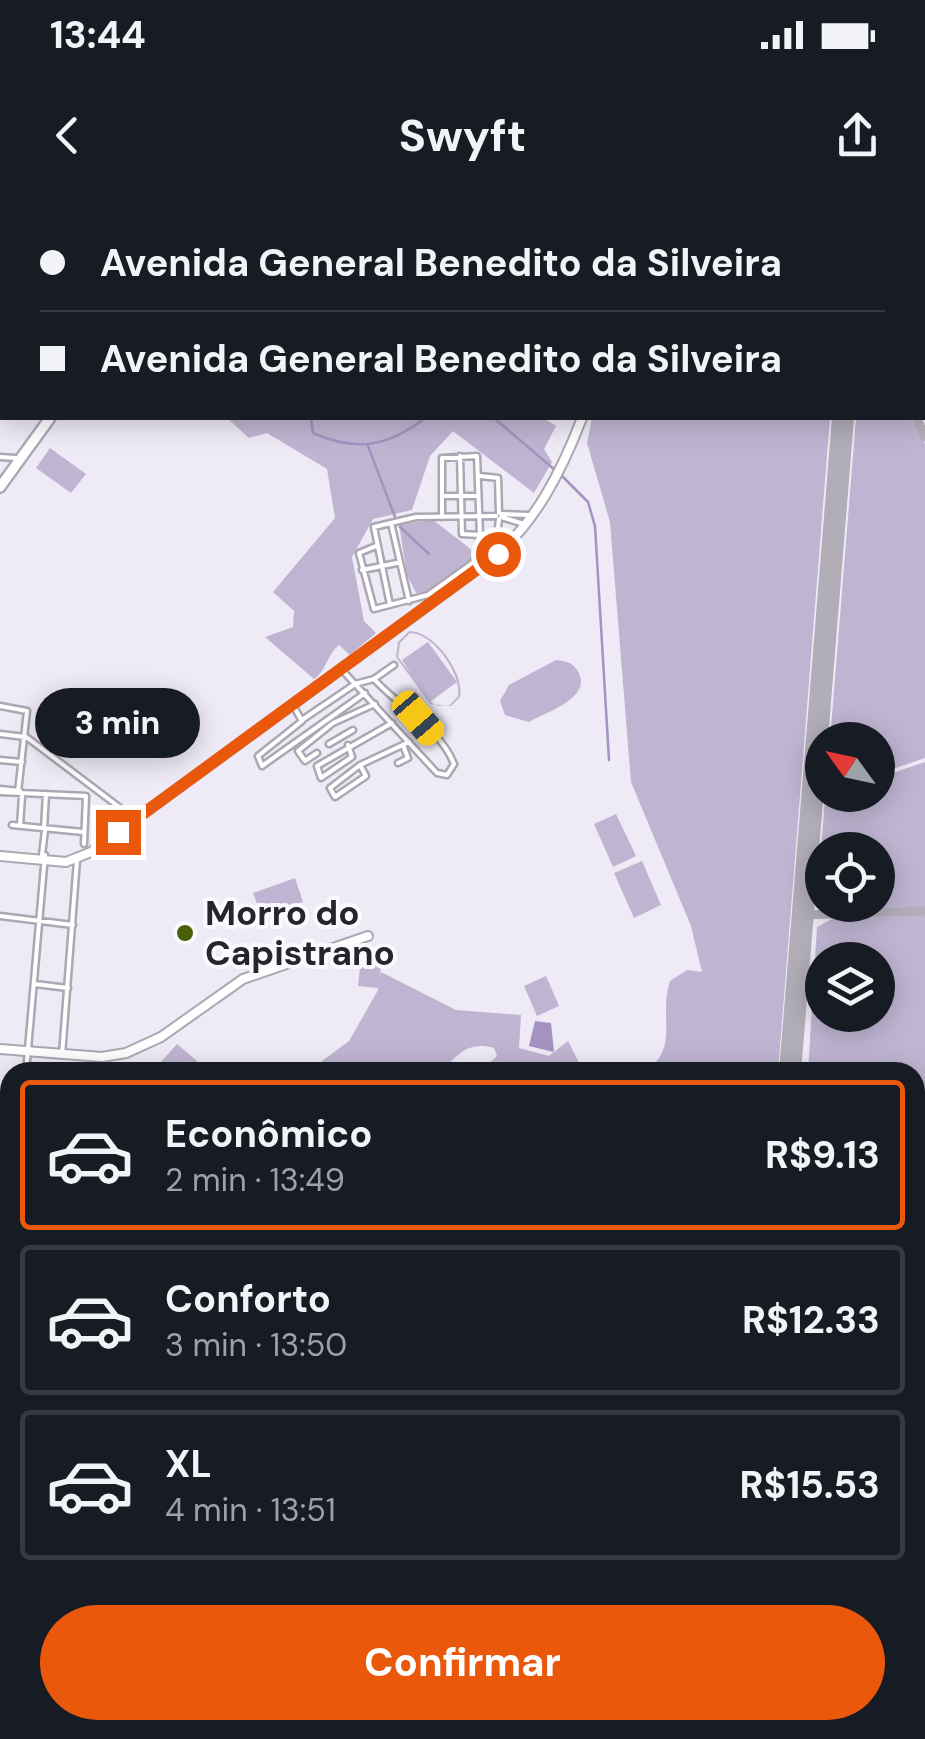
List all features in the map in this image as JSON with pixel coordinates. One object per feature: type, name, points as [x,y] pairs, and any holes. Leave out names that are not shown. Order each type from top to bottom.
[{"type":"main road","points":[[0,487],[49,420]]},
{"type":"main road","points":[[0,853],[44,857],[81,854],[135,819],[498,554],[528,521],[581,420]]},
{"type":"main road","points":[[0,1048],[114,1056],[144,1046],[242,979],[368,936]]},
{"type":"street","points":[[460,456],[462,534],[498,535],[498,478],[480,476]]},
{"type":"street","points":[[0,457],[16,458]]},
{"type":"street","points":[[376,546],[359,552],[371,608],[433,592],[474,562],[480,536],[478,457],[442,459],[442,516]]},
{"type":"street","points":[[442,496],[480,496]]},
{"type":"street","points":[[390,606],[373,528],[442,516],[499,516],[528,521]]},
{"type":"street","points":[[499,516],[528,521]]},
{"type":"street","points":[[390,523],[408,601]]},
{"type":"street","points":[[362,570],[399,562]]},
{"type":"street","points":[[366,693],[262,766],[258,756],[302,720],[354,684],[374,679],[394,665]]},
{"type":"street","points":[[341,667],[437,774],[450,772],[454,764],[449,754],[418,718],[374,679]]},
{"type":"street","points":[[292,704],[302,720]]},
{"type":"street","points":[[317,754],[305,761],[298,751],[333,724],[375,704]]},
{"type":"street","points":[[0,706],[24,708],[20,826]]},
{"type":"street","points":[[348,745],[352,757],[321,778],[317,766],[348,745],[392,723]]},
{"type":"street","points":[[333,724],[340,736]]},
{"type":"street","points":[[329,744],[354,730]]},
{"type":"street","points":[[0,734],[25,736],[135,819]]},
{"type":"street","points":[[398,763],[408,758],[406,743]]},
{"type":"street","points":[[360,765],[366,776],[335,798],[330,788],[360,765],[406,743]]},
{"type":"street","points":[[0,760],[22,762]]},
{"type":"street","points":[[0,790],[86,796],[62,1054]]},
{"type":"street","points":[[27,1062],[46,793]]},
{"type":"street","points":[[12,825],[83,832]]},
{"type":"street","points":[[0,916],[73,925]]},
{"type":"street","points":[[35,984],[68,988]]},
{"type":"shaded area","points":[[229,420],[546,420],[556,426],[544,449],[552,462],[534,493],[453,431],[430,456],[412,510],[373,519],[352,557],[364,621],[376,633],[350,655],[339,645],[314,679],[265,637],[293,627],[294,611],[273,592],[335,518],[327,469],[267,433],[249,438]]},
{"type":"shaded area","points":[[592,420],[830,420],[779,1062],[656,1062],[665,1043],[670,981],[687,970],[702,972],[691,926],[631,782],[610,522],[587,443]]},
{"type":"shaded area","points":[[856,420],[915,420],[925,444],[925,758],[895,768],[895,722],[831,722]]},
{"type":"shaded area","points":[[50,448],[86,474],[71,493],[36,468]]},
{"type":"shaded area","points":[[433,520],[472,550],[474,559],[430,592],[416,593],[407,575],[399,524]]},
{"type":"shaded area","points":[[409,631],[419,633],[428,638],[446,655],[458,677],[460,687],[460,697],[451,706],[445,705],[458,696],[457,682],[430,702],[435,704],[430,704],[396,657],[398,642]],"holes":[[[410,633],[419,635],[428,640],[444,656],[457,681],[428,642],[402,660],[411,674],[398,657],[400,643]]]},
{"type":"shaded area","points":[[556,660],[568,662],[577,670],[581,680],[574,696],[529,722],[505,715],[500,701],[509,685]]},
{"type":"shaded area","points":[[925,762],[925,907],[895,908],[895,832],[822,832],[824,812],[895,812],[895,772]]},
{"type":"shaded area","points":[[616,814],[636,856],[613,867],[594,824]]},
{"type":"shaded area","points":[[642,861],[661,905],[634,918],[614,873]]},
{"type":"shaded area","points":[[295,878],[303,902],[262,917],[253,893]]},
{"type":"shaded area","points":[[925,915],[925,1062],[809,1062],[810,1032],[895,1032],[895,942],[816,942],[817,927],[826,922],[895,922],[895,916]]},
{"type":"shaded area","points":[[361,958],[381,960],[380,978],[381,972],[456,1010],[521,1015],[519,1048],[549,1056],[568,1041],[579,1062],[491,1062],[497,1056],[494,1048],[477,1046],[451,1062],[321,1062],[349,1041],[378,988],[358,986]]},
{"type":"shaded area","points":[[546,976],[559,1006],[537,1016],[524,986]]},
{"type":"shaded area","points":[[535,1021],[551,1023],[554,1052],[529,1046]]},
{"type":"shaded area","points":[[177,1044],[197,1061],[196,1062],[161,1062]]},
{"type":"waterway","points":[[311,420],[313,433],[358,444],[385,440],[422,420]]},
{"type":"waterway","points":[[496,420],[555,470]]},
{"type":"waterway","points":[[368,446],[395,517]]},
{"type":"waterway","points":[[561,475],[588,502],[595,526],[609,760]]},
{"type":"waterway","points":[[400,527],[429,554]]},
{"type":"taxiway","points":[[918,420],[925,437]]},
{"type":"taxiway","points":[[803,915],[925,911]]},
{"type":"runway","points":[[791,1062],[843,420]]},
{"type":"place","name":"Morro do Capistrano","points":[[185,933]]},
{"type":"route","points":[[118,832],[498,554]]}]
